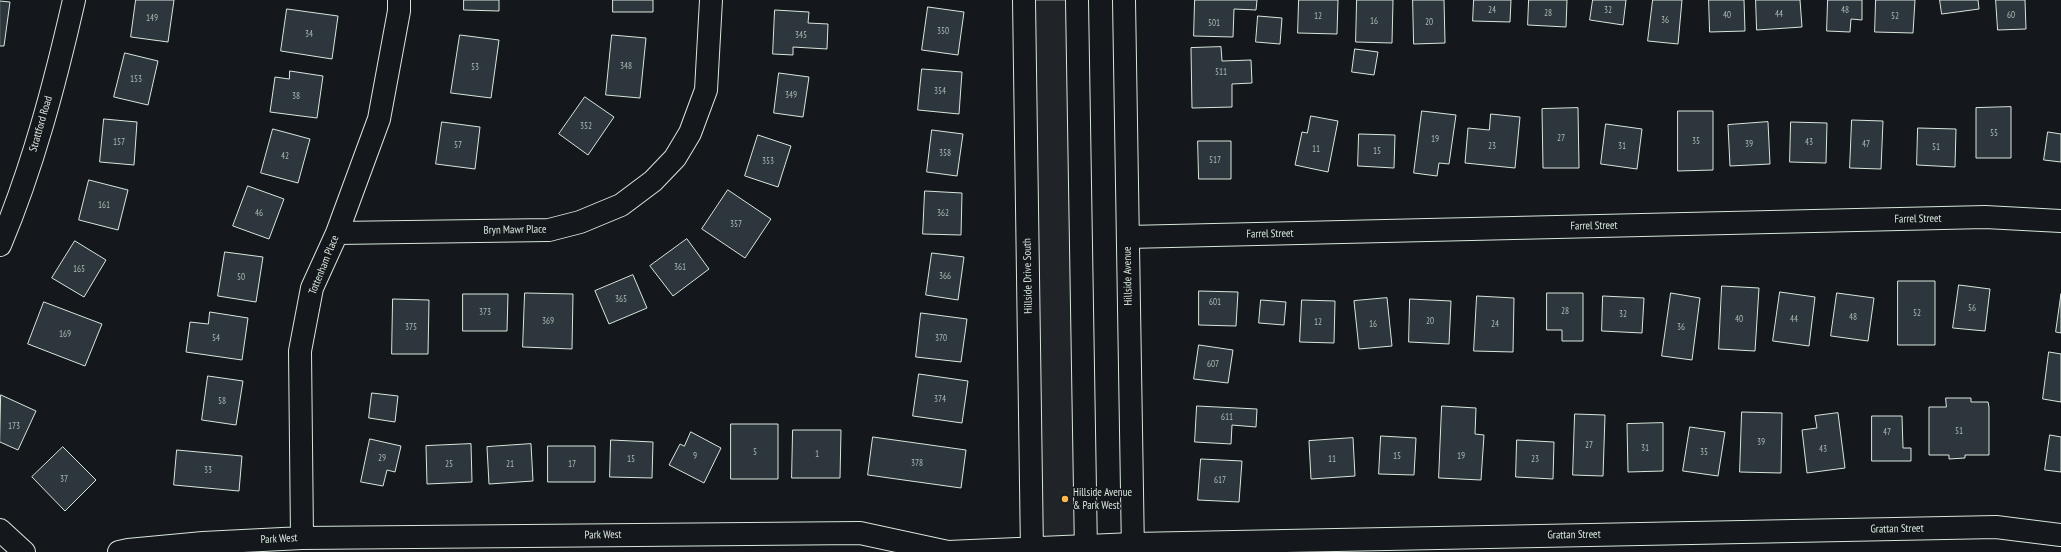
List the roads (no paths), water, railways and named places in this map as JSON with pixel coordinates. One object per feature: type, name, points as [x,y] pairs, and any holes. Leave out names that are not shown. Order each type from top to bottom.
[{"type":"street","name":"Strattford Road","points":[[0,245],[15,208],[40,132],[74,0]]},
{"type":"street","name":"Tottenham Place","points":[[302,538],[300,351],[312,288],[337,233],[378,119],[399,11],[399,0]]},
{"type":"street","name":"Bryn Mawr Place","points":[[337,233],[549,230],[580,222],[621,205],[652,181],[675,158],[690,133],[706,90],[711,0]]},
{"type":"street","name":"Hillside Drive South","points":[[1024,0],[1032,550]]},
{"type":"street","points":[[1077,0],[1086,549]]},
{"type":"street","name":"Hillside Avenue","points":[[1124,0],[1133,548]]},
{"type":"street","name":"Farrel Street","points":[[1128,237],[1985,217],[2061,221]]},
{"type":"street","name":"Grattan Street","points":[[1086,549],[1996,527],[2061,535]]},
{"type":"street","points":[[0,530],[24,552]]},
{"type":"street","name":"Park West","points":[[119,552],[203,543],[302,538],[860,532],[948,552],[1086,549]]},
{"type":"place","name":"Hillside Avenue & Park West","points":[[1065,499]]}]
